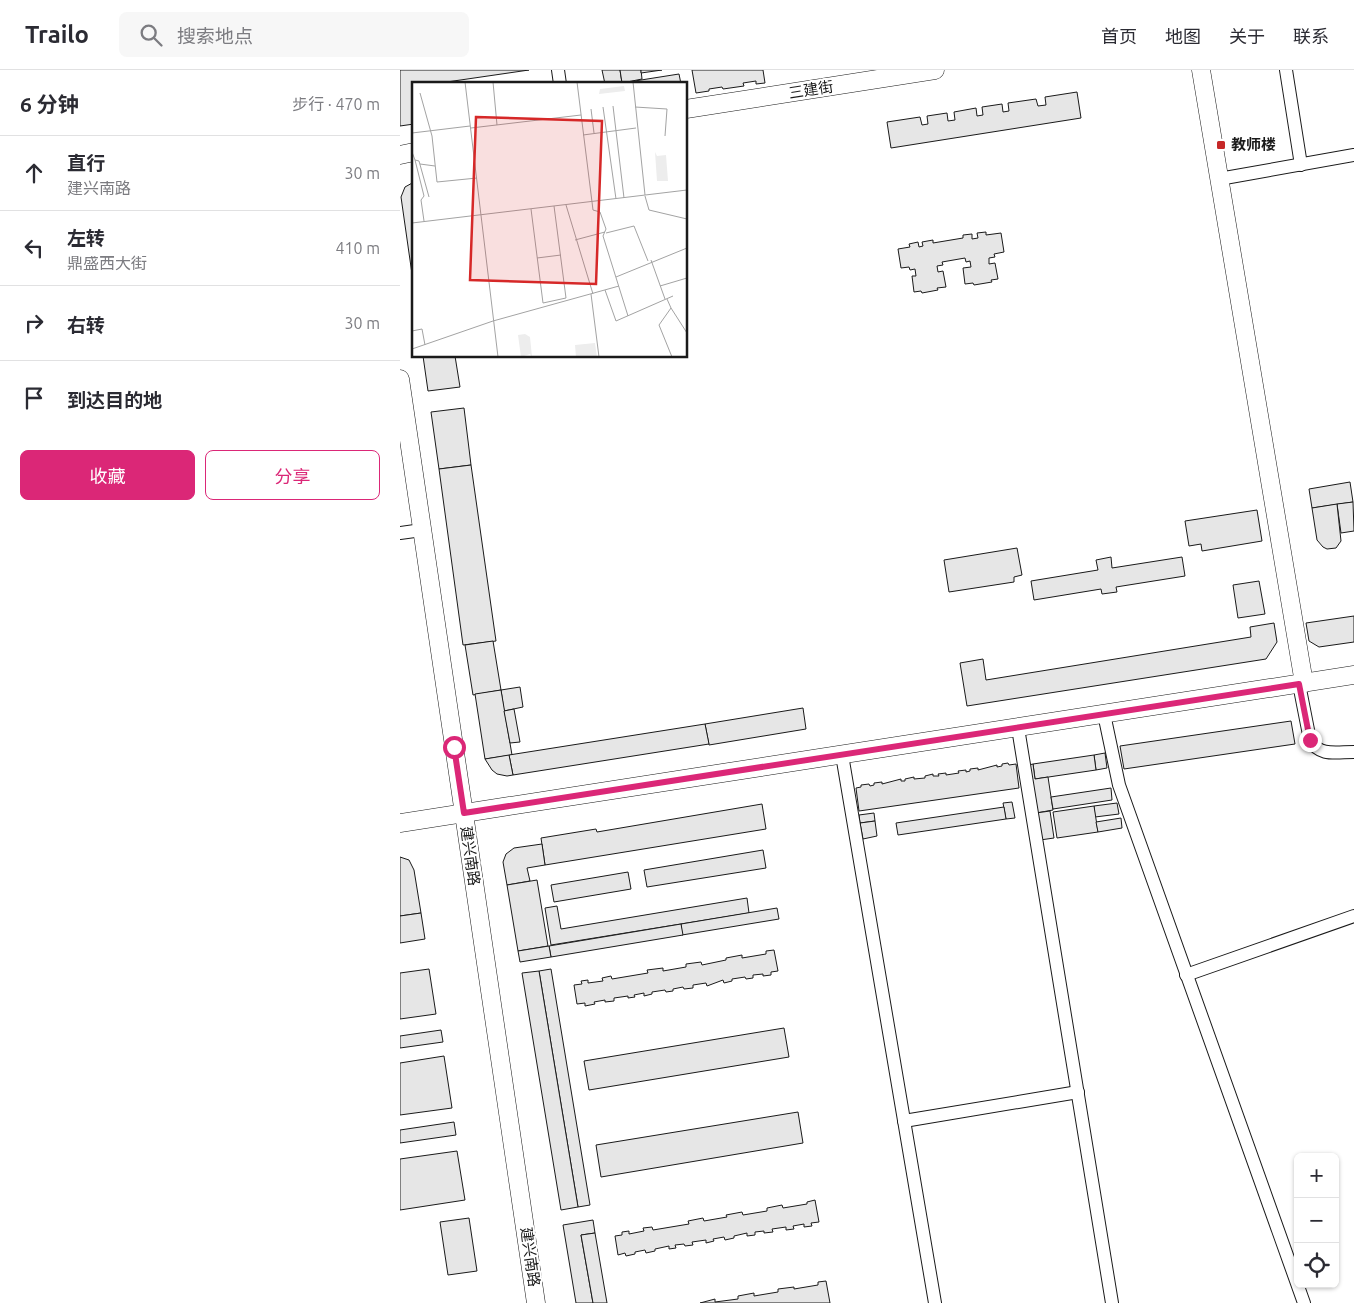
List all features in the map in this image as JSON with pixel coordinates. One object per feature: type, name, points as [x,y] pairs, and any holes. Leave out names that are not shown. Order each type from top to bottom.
[{"type":"street","name":"三建街","points":[[688,109],[935,70]]},
{"type":"street","points":[[1201,70],[1310,740],[1315,748],[1323,752],[1354,752]]},
{"type":"street","points":[[1286,70],[1301,164]]},
{"type":"street","points":[[1219,179],[1354,155]]},
{"type":"street","name":"建兴南路","points":[[400,379],[536,1303]]},
{"type":"street","points":[[400,533],[422,530]]},
{"type":"street","points":[[400,823],[1354,675]]},
{"type":"street","points":[[1104,714],[1119,785],[1304,1303]]},
{"type":"street","points":[[1018,728],[1112,1303]]},
{"type":"street","points":[[842,754],[934,1303]]},
{"type":"street","points":[[1186,975],[1354,916]]},
{"type":"street","points":[[904,1121],[1078,1092]]},
{"type":"building","points":[[400,70],[529,70],[447,82],[412,82],[412,124],[400,126]]},
{"type":"building","points":[[602,70],[620,70],[622,82],[605,82]]},
{"type":"building","points":[[620,70],[641,70],[642,79],[622,82]]},
{"type":"building","points":[[641,70],[662,70],[641,73]]},
{"type":"building","points":[[692,70],[763,70],[765,83],[756,84],[756,81],[743,83],[744,86],[723,89],[722,87],[696,93]]},
{"type":"building","points":[[679,74],[681,82],[628,82]]},
{"type":"building","points":[[1077,92],[1081,118],[891,148],[887,122],[920,117],[922,125],[928,124],[927,116],[947,113],[948,121],[955,120],[954,112],[976,108],[977,116],[983,115],[982,107],[1002,104],[1003,112],[1009,111],[1008,103],[1036,99],[1038,106],[1046,105],[1045,97]]},
{"type":"building","points":[[412,183],[412,274],[401,197],[405,187]]},
{"type":"building","points":[[986,232],[986,235],[1001,233],[1004,252],[994,254],[995,257],[989,258],[989,264],[995,263],[998,279],[974,285],[973,283],[965,284],[963,268],[971,267],[970,261],[966,262],[965,258],[942,262],[943,265],[937,266],[938,272],[943,271],[946,287],[922,293],[921,291],[914,292],[912,276],[916,276],[915,269],[910,270],[909,267],[901,268],[898,249],[910,247],[909,244],[918,242],[919,247],[923,246],[922,242],[933,240],[933,243],[963,238],[963,235],[972,234],[972,239],[978,238],[977,233]]},
{"type":"building","points":[[423,358],[455,358],[460,387],[428,391]]},
{"type":"building","points":[[464,408],[471,465],[439,469],[431,412]]},
{"type":"building","points":[[471,465],[496,641],[463,645],[439,469]]},
{"type":"building","points":[[1350,482],[1353,502],[1312,508],[1309,489]]},
{"type":"building","points":[[1353,502],[1354,531],[1341,533],[1337,504]]},
{"type":"building","points":[[1337,504],[1341,541],[1336,548],[1327,549],[1317,540],[1312,508]]},
{"type":"building","points":[[1257,510],[1262,541],[1202,551],[1201,544],[1189,546],[1185,521]]},
{"type":"building","points":[[1017,548],[1022,575],[1014,577],[1014,582],[949,592],[944,560]]},
{"type":"building","points":[[1111,557],[1112,568],[1182,557],[1185,576],[1116,587],[1117,592],[1102,594],[1101,589],[1034,600],[1031,581],[1098,570],[1096,560]]},
{"type":"building","points":[[1259,581],[1265,614],[1238,618],[1233,585]]},
{"type":"building","points":[[1354,616],[1354,642],[1319,647],[1309,641],[1306,623]]},
{"type":"building","points":[[1274,623],[1277,642],[1266,659],[967,706],[960,663],[983,659],[986,680],[1251,637],[1250,627]]},
{"type":"building","points":[[493,641],[501,690],[473,695],[465,645]]},
{"type":"building","points":[[520,687],[523,707],[504,711],[501,690]]},
{"type":"building","points":[[501,690],[512,755],[485,759],[475,694]]},
{"type":"building","points":[[803,708],[806,729],[709,745],[705,724]]},
{"type":"building","points":[[514,709],[520,742],[510,743],[504,711]]},
{"type":"building","points":[[1291,721],[1295,744],[1124,769],[1120,746]]},
{"type":"building","points":[[705,724],[709,744],[513,775],[509,755]]},
{"type":"building","points":[[1105,753],[1107,768],[1096,770],[1094,755]]},
{"type":"building","points":[[509,755],[513,775],[497,774],[485,759]]},
{"type":"building","points":[[1094,755],[1096,770],[1035,779],[1033,764]]},
{"type":"building","points":[[1008,763],[1009,765],[1016,764],[1019,788],[859,811],[856,788],[861,787],[861,785],[869,784],[870,786],[874,785],[874,783],[882,782],[882,784],[901,779],[901,781],[905,781],[905,779],[914,777],[914,779],[925,778],[925,776],[933,774],[933,776],[939,776],[938,774],[946,773],[946,775],[959,773],[958,771],[970,771],[970,769],[978,768],[978,770],[997,765],[997,767]]},
{"type":"building","points":[[1033,764],[1035,779],[1048,777],[1053,810],[1036,813],[1029,765]]},
{"type":"building","points":[[1111,788],[1112,800],[1053,809],[1051,797]]},
{"type":"building","points":[[1012,802],[1015,818],[1006,819],[1003,803]]},
{"type":"building","points":[[1117,803],[1119,814],[1095,817],[1094,806]]},
{"type":"building","points":[[762,804],[766,829],[545,865],[541,838],[596,829],[597,832]]},
{"type":"building","points":[[1094,806],[1098,832],[1057,838],[1053,812]]},
{"type":"building","points":[[1004,807],[1006,819],[898,835],[896,823]]},
{"type":"building","points":[[1050,811],[1054,838],[1040,840],[1036,813]]},
{"type":"building","points":[[874,813],[875,821],[860,823],[859,815]]},
{"type":"building","points":[[1121,818],[1122,828],[1098,832],[1096,822]]},
{"type":"building","points":[[875,821],[877,836],[863,839],[860,823]]},
{"type":"building","points":[[542,844],[545,865],[527,868],[530,881],[507,885],[503,862],[506,854],[514,848]]},
{"type":"building","points":[[763,850],[766,868],[647,887],[644,870]]},
{"type":"building","points":[[400,857],[409,860],[414,870],[421,913],[400,916]]},
{"type":"building","points":[[628,872],[631,889],[554,902],[551,885]]},
{"type":"building","points":[[537,880],[548,946],[518,951],[507,885]]},
{"type":"building","points":[[747,898],[749,913],[551,945],[545,908],[557,906],[561,929]]},
{"type":"building","points":[[777,908],[779,919],[682,935],[681,924]]},
{"type":"building","points":[[421,913],[425,939],[400,943],[400,916]]},
{"type":"building","points":[[681,924],[683,935],[551,957],[549,946]]},
{"type":"building","points":[[549,946],[551,957],[520,962],[518,951]]},
{"type":"building","points":[[774,950],[778,971],[771,972],[771,975],[753,975],[753,978],[732,979],[732,981],[724,983],[723,980],[707,986],[706,983],[693,985],[693,988],[684,989],[683,987],[673,989],[673,991],[652,992],[652,994],[644,996],[644,993],[634,995],[635,997],[614,998],[614,1001],[605,1002],[605,1000],[585,1006],[585,1003],[577,1004],[574,985],[582,984],[581,981],[588,980],[588,983],[603,981],[602,978],[611,976],[612,979],[648,973],[647,970],[663,968],[663,971],[686,967],[686,964],[701,962],[702,965],[742,955],[742,958],[766,954],[766,951]]},
{"type":"building","points":[[429,969],[436,1014],[400,1019],[400,973]]},
{"type":"building","points":[[551,969],[590,1205],[578,1207],[539,971]]},
{"type":"building","points":[[539,971],[578,1207],[561,1210],[522,973]]},
{"type":"building","points":[[784,1028],[789,1057],[589,1090],[584,1061]]},
{"type":"building","points":[[441,1030],[443,1042],[400,1048],[400,1036]]},
{"type":"building","points":[[444,1056],[452,1108],[400,1115],[400,1063]]},
{"type":"building","points":[[798,1112],[803,1143],[601,1177],[596,1145]]},
{"type":"building","points":[[454,1122],[456,1135],[400,1143],[400,1130]]},
{"type":"building","points":[[457,1151],[465,1200],[400,1210],[400,1159]]},
{"type":"building","points":[[815,1200],[819,1222],[811,1223],[812,1226],[804,1227],[804,1224],[793,1226],[794,1229],[786,1230],[786,1227],[772,1229],[773,1232],[755,1232],[755,1235],[747,1236],[747,1233],[725,1240],[724,1237],[713,1239],[714,1241],[706,1243],[706,1240],[692,1242],[693,1245],[675,1245],[676,1248],[669,1249],[669,1246],[646,1253],[645,1250],[626,1256],[625,1253],[618,1255],[615,1236],[622,1235],[622,1232],[629,1231],[629,1234],[644,1231],[643,1228],[652,1227],[653,1230],[689,1224],[688,1221],[703,1218],[704,1221],[742,1212],[743,1215],[767,1211],[767,1208],[782,1205],[783,1208],[807,1204],[807,1202]]},
{"type":"building","points":[[469,1218],[477,1271],[448,1275],[440,1222]]},
{"type":"building","points":[[593,1220],[595,1233],[581,1235],[593,1303],[576,1303],[563,1225]]},
{"type":"building","points":[[595,1233],[607,1303],[593,1303],[581,1235]]},
{"type":"building","points":[[826,1281],[830,1303],[700,1303],[715,1299],[715,1302],[738,1299],[738,1296],[754,1293],[754,1296],[778,1292],[778,1289],[794,1287],[794,1289],[818,1285],[818,1282]]},
{"type":"place","name":"教师楼","points":[[1221,145]]},
{"type":"route","points":[[454,747],[464,813],[1299,684],[1310,740]]}]
